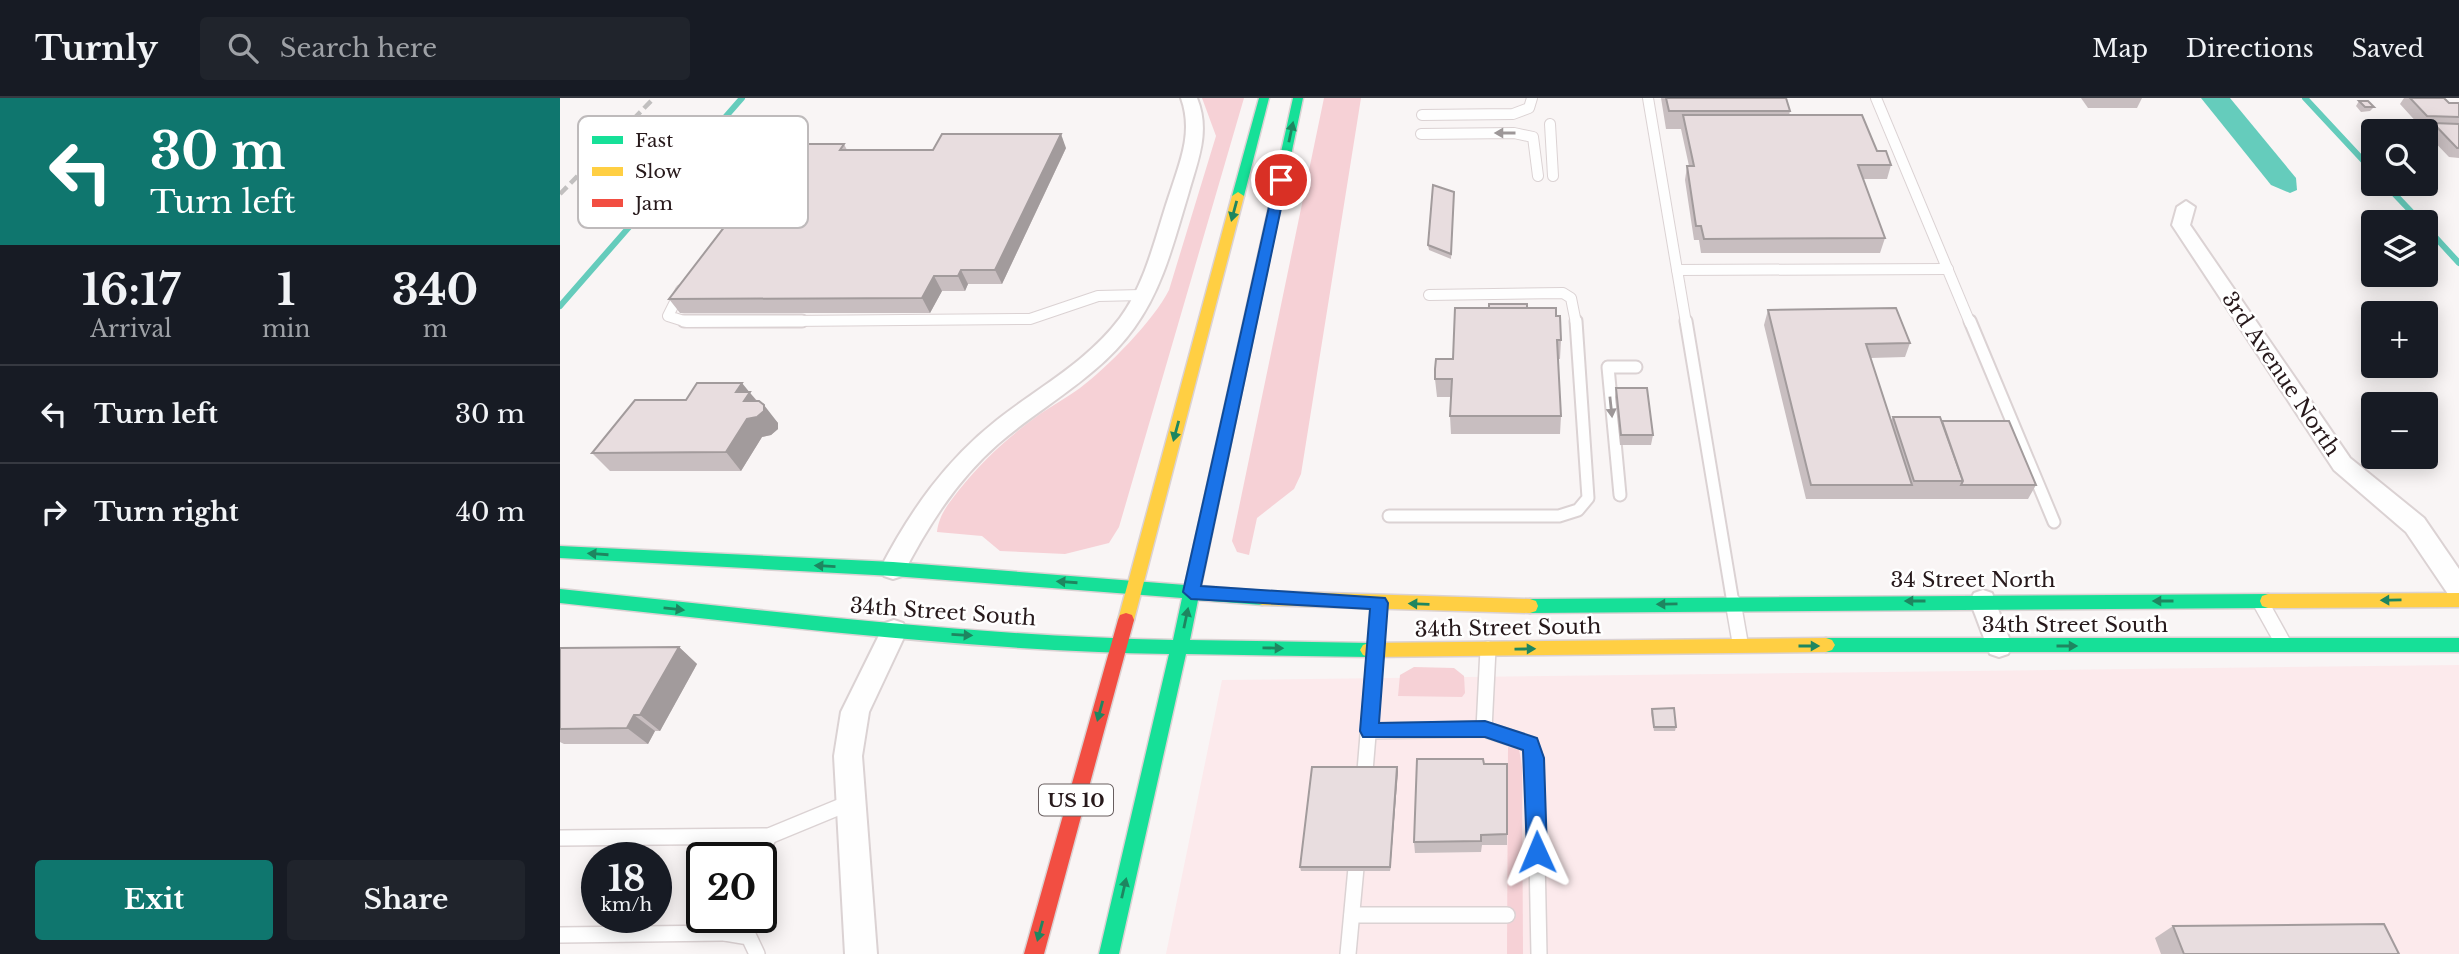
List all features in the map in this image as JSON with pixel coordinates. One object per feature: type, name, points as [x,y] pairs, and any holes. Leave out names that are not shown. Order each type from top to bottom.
[{"type":"main road","name":"US 10","points":[[1034,954],[1135,587],[1264,98]]},
{"type":"main road","name":"US 10","points":[[1109,954],[1180,645],[1298,98]]},
{"type":"main road","name":"34th Street South","points":[[560,552],[893,569],[1191,592],[1379,603],[1487,606]]},
{"type":"main road","name":"34th Street South","points":[[560,596],[894,631],[1118,646],[1378,650],[1741,645],[2459,645]]},
{"type":"main road","name":"34 Street North","points":[[1487,606],[2459,600]]},
{"type":"street","points":[[893,569],[934,498],[961,465],[989,438],[1108,346],[1128,322],[1142,295],[1191,158],[1196,135],[1193,106],[1189,98]]},
{"type":"street","name":"3rd Avenue North","points":[[2186,207],[2181,225],[2342,464],[2415,525],[2459,590]]},
{"type":"street","points":[[1983,601],[1999,646]]},
{"type":"street","points":[[861,954],[848,756],[855,712],[894,631]]},
{"type":"lane","points":[[1422,115],[1513,114],[1529,108],[1532,98]]},
{"type":"lane","points":[[1648,98],[1741,645]]},
{"type":"lane","points":[[1877,98],[2054,522]]},
{"type":"lane","points":[[1550,124],[1552,176]]},
{"type":"lane","points":[[1420,134],[1514,133],[1533,137],[1536,142],[1538,176]]},
{"type":"lane","points":[[1677,270],[1948,269]]},
{"type":"lane","points":[[691,277],[669,309],[668,317],[676,321],[1030,319],[1098,296],[1142,295]]},
{"type":"lane","points":[[1390,516],[1559,516],[1578,510],[1588,498],[1575,313],[1570,298],[1563,293],[1429,295]]},
{"type":"lane","points":[[1620,495],[1608,367],[1636,367]]},
{"type":"lane","points":[[2260,601],[2285,645]]},
{"type":"lane","points":[[1363,797],[1378,650],[1379,603]]},
{"type":"lane","points":[[1485,729],[1488,649]]},
{"type":"lane","points":[[1369,731],[1485,729],[1530,744],[1535,758],[1539,954]]},
{"type":"lane","points":[[560,838],[769,836],[849,803]]},
{"type":"lane","points":[[766,842],[769,836]]},
{"type":"lane","points":[[1348,954],[1359,836]]},
{"type":"lane","points":[[1352,915],[1507,915]]},
{"type":"lane","points":[[560,935],[725,933],[749,937],[757,954]]},
{"type":"shaded area","points":[[1202,98],[1244,98],[1119,527],[1109,543],[1065,554],[1000,551],[982,536],[937,532],[948,505],[987,459],[1029,422],[1080,388],[1104,368],[1142,329],[1162,302],[1169,290],[1216,136]]},
{"type":"shaded area","points":[[1324,98],[1361,98],[1301,474],[1294,489],[1257,518],[1249,555],[1237,552],[1232,541]]},
{"type":"shaded area","points":[[2201,98],[2230,98],[2296,178],[2297,190],[2290,193],[2271,185]]},
{"type":"shaded area","points":[[2459,665],[2459,954],[1166,954],[1222,680]]},
{"type":"shaded area","points":[[1414,667],[1454,668],[1464,676],[1465,693],[1462,697],[1398,696],[1400,675]]},
{"type":"shaded area","points":[[1508,747],[1519,749],[1522,767],[1523,954],[1507,954]]},
{"type":"building","points":[[1666,98],[1786,98],[1790,111],[1669,111]]},
{"type":"building","points":[[2410,98],[2444,98],[2449,103],[2459,103],[2459,117],[2427,116]]},
{"type":"building","points":[[2359,101],[2368,101],[2374,107],[2365,107]]},
{"type":"building","points":[[1683,115],[1862,115],[1877,151],[1886,151],[1891,165],[1858,165],[1885,238],[1704,239],[1701,226],[1696,226],[1687,166],[1694,166]]},
{"type":"building","points":[[2438,123],[2459,124],[2457,148],[2438,128]]},
{"type":"building","points":[[942,134],[1061,134],[995,270],[961,270],[958,276],[934,276],[922,298],[669,299],[724,228],[808,228],[808,144],[844,144],[840,150],[933,150]]},
{"type":"building","points":[[1433,185],[1454,192],[1451,254],[1428,245]]},
{"type":"building","points":[[1489,304],[1527,304],[1527,308],[1489,308]]},
{"type":"building","points":[[1455,308],[1556,308],[1556,316],[1560,316],[1561,340],[1557,340],[1561,416],[1450,416],[1452,379],[1435,379],[1435,369],[1436,359],[1453,359]]},
{"type":"building","points":[[1896,308],[1910,343],[1866,344],[1912,485],[1811,485],[1768,310]]},
{"type":"building","points":[[697,383],[742,383],[736,392],[750,392],[744,401],[759,401],[764,405],[764,411],[757,417],[747,419],[726,452],[592,453],[635,400],[686,400]]},
{"type":"building","points":[[1616,388],[1647,388],[1653,435],[1621,435]]},
{"type":"building","points":[[1893,417],[1940,417],[1963,481],[1914,481]]},
{"type":"building","points":[[1942,421],[2009,421],[2036,485],[1961,485],[1963,481]]},
{"type":"building","points":[[679,647],[640,715],[634,715],[627,728],[560,729],[560,648]]},
{"type":"building","points":[[1674,708],[1676,727],[1654,727],[1652,709]]},
{"type":"building","points":[[1417,759],[1483,759],[1484,764],[1507,764],[1507,834],[1481,835],[1481,841],[1414,842]]},
{"type":"building","points":[[1312,767],[1397,767],[1390,867],[1300,867]]},
{"type":"building","points":[[2384,924],[2399,954],[2184,954],[2173,926]]},
{"type":"waterway","points":[[726,116],[742,98]]},
{"type":"waterway","points":[[2305,98],[2361,158]]},
{"type":"waterway","points":[[2396,196],[2410,210]]},
{"type":"waterway","points":[[560,306],[628,228]]},
{"type":"waterway","points":[[2438,240],[2459,263]]},
{"type":"railway","points":[[636,116],[654,98]]},
{"type":"railway","points":[[560,194],[578,176]]},
{"type":"traffic: fast","points":[[1238,196],[1264,98]]},
{"type":"traffic: fast","points":[[1109,954],[1180,645],[1298,98]]},
{"type":"traffic: fast","points":[[560,552],[893,569],[1262,598]]},
{"type":"traffic: fast","points":[[560,596],[894,631],[1118,646],[1369,650]]},
{"type":"traffic: fast","points":[[1530,606],[2268,601]]},
{"type":"traffic: fast","points":[[1826,645],[2459,645]]},
{"type":"traffic: slow","points":[[1126,620],[1238,196]]},
{"type":"traffic: slow","points":[[1262,598],[1530,606]]},
{"type":"traffic: slow","points":[[2268,601],[2459,600]]},
{"type":"traffic: slow","points":[[1369,650],[1826,645]]},
{"type":"traffic: jam","points":[[1034,954],[1126,620]]},
{"type":"route","points":[[1281,180],[1191,592],[1379,603],[1378,650],[1369,731],[1485,729],[1530,744],[1535,758],[1537,852]]}]
